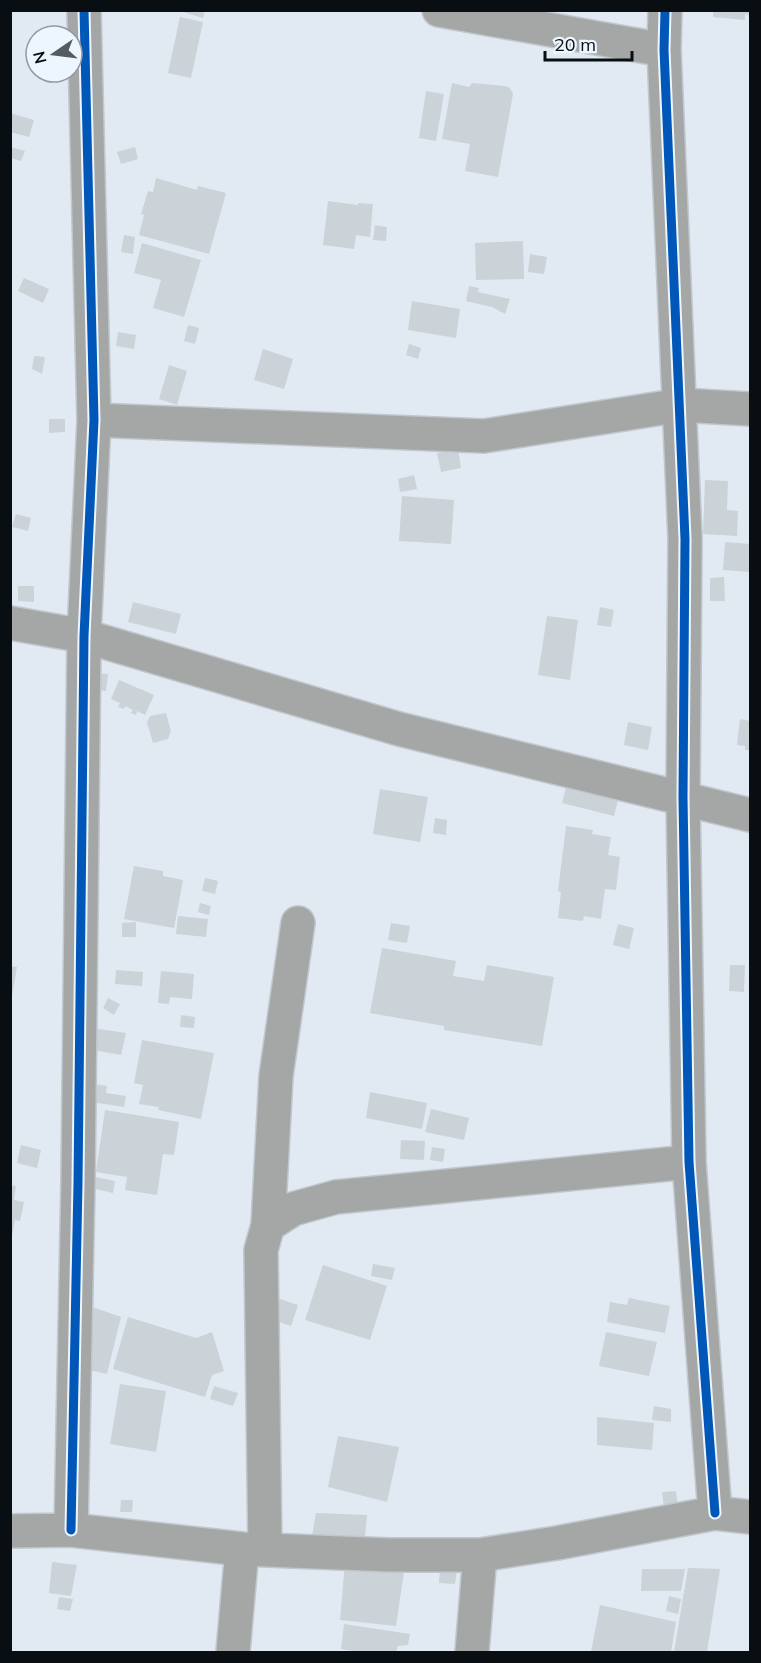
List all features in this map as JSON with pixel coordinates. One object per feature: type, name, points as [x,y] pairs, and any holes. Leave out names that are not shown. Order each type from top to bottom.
[{"type":"street","points":[[71,1530],[78,1195],[84,636],[94,420],[84,10]]},
{"type":"street","points":[[440,10],[664,50]]},
{"type":"street","points":[[665,10],[664,50],[686,539],[683,798],[689,1162],[715,1513]]},
{"type":"street","points":[[94,420],[484,436],[681,405],[750,409]]},
{"type":"street","points":[[10,623],[84,636],[399,729],[750,815]]},
{"type":"street","points":[[233,1653],[253,1550],[261,1250],[268,1226],[276,1076],[298,923]]},
{"type":"street","points":[[268,1226],[293,1209],[336,1197],[689,1162]]},
{"type":"street","points":[[10,1531],[71,1530],[253,1550],[390,1555],[480,1555],[715,1513],[750,1516]]},
{"type":"street","points":[[472,1653],[480,1555]]},
{"type":"building","points":[[176,10],[205,10],[203,18]]},
{"type":"building","points":[[713,10],[750,10],[750,15],[745,14],[745,20],[713,17]]},
{"type":"building","points":[[180,17],[203,22],[191,78],[168,73]]},
{"type":"building","points":[[452,83],[469,87],[472,83],[505,86],[510,88],[513,94],[498,177],[465,171],[470,144],[442,139]]},
{"type":"building","points":[[426,91],[444,94],[436,141],[419,138]]},
{"type":"building","points":[[10,113],[34,120],[29,137],[10,132]]},
{"type":"building","points":[[10,147],[25,151],[21,161],[10,158]]},
{"type":"building","points":[[135,147],[138,159],[121,164],[117,152]]},
{"type":"building","points":[[156,178],[197,190],[198,186],[226,193],[209,254],[139,235],[144,215],[141,214],[148,191],[153,192]]},
{"type":"building","points":[[328,201],[358,205],[358,203],[373,204],[370,237],[356,235],[354,249],[323,245]]},
{"type":"building","points":[[375,225],[387,227],[386,241],[373,240]]},
{"type":"building","points":[[124,235],[135,237],[133,254],[121,252]]},
{"type":"building","points":[[523,241],[524,279],[476,280],[475,243]]},
{"type":"building","points":[[142,243],[201,260],[184,317],[153,308],[161,280],[134,273]]},
{"type":"building","points":[[530,254],[547,257],[544,274],[528,272]]},
{"type":"building","points":[[24,278],[49,289],[43,303],[18,291]]},
{"type":"building","points":[[469,286],[479,288],[478,292],[510,299],[505,314],[492,307],[466,301]]},
{"type":"building","points":[[412,301],[460,309],[456,338],[408,330]]},
{"type":"building","points":[[188,325],[199,328],[195,344],[184,341]]},
{"type":"building","points":[[118,332],[136,335],[134,349],[116,346]]},
{"type":"building","points":[[409,344],[421,348],[418,359],[406,355]]},
{"type":"building","points":[[263,349],[293,359],[284,389],[254,380]]},
{"type":"building","points":[[34,356],[45,357],[42,374],[32,369]]},
{"type":"building","points":[[169,365],[187,371],[177,405],[159,399]]},
{"type":"building","points":[[49,419],[65,419],[65,432],[49,433]]},
{"type":"building","points":[[458,448],[461,468],[441,472],[437,453]]},
{"type":"building","points":[[414,475],[417,489],[400,492],[398,479]]},
{"type":"building","points":[[705,480],[728,481],[727,510],[738,511],[737,536],[703,534]]},
{"type":"building","points":[[402,496],[454,500],[451,544],[399,541]]},
{"type":"building","points":[[16,514],[31,518],[28,531],[12,527]]},
{"type":"building","points":[[725,542],[750,544],[750,572],[723,570]]},
{"type":"building","points":[[724,577],[725,601],[710,601],[710,578]]},
{"type":"building","points":[[18,586],[34,586],[34,602],[18,601]]},
{"type":"building","points":[[133,602],[181,614],[176,634],[128,622]]},
{"type":"building","points":[[600,607],[614,610],[611,627],[597,625]]},
{"type":"building","points":[[547,616],[578,620],[570,680],[538,675]]},
{"type":"building","points":[[90,673],[108,674],[106,691],[88,689]]},
{"type":"building","points":[[119,680],[154,695],[145,715],[137,711],[136,715],[131,713],[133,710],[125,706],[124,709],[118,707],[120,703],[111,699]]},
{"type":"building","points":[[166,713],[171,731],[168,739],[153,743],[147,723],[150,716]]},
{"type":"building","points":[[740,719],[750,721],[750,750],[745,750],[745,746],[737,745]]},
{"type":"building","points":[[628,722],[652,727],[648,750],[624,745]]},
{"type":"building","points":[[567,783],[619,796],[614,816],[562,803]]},
{"type":"building","points":[[380,789],[428,797],[420,842],[373,834]]},
{"type":"building","points":[[435,818],[447,820],[446,835],[433,833]]},
{"type":"building","points":[[566,826],[593,830],[592,834],[611,837],[608,855],[620,857],[616,890],[605,889],[601,919],[584,916],[583,921],[558,918],[561,892],[558,891]]},
{"type":"building","points":[[134,866],[163,871],[163,876],[183,880],[174,928],[124,919]]},
{"type":"building","points":[[205,878],[218,881],[215,894],[202,891]]},
{"type":"building","points":[[200,903],[211,906],[209,915],[198,912]]},
{"type":"building","points":[[178,916],[208,919],[206,937],[176,934]]},
{"type":"building","points":[[136,922],[136,937],[122,937],[122,923]]},
{"type":"building","points":[[391,923],[410,926],[407,943],[388,940]]},
{"type":"building","points":[[618,924],[634,928],[629,949],[613,945]]},
{"type":"building","points":[[382,948],[456,961],[453,976],[484,981],[487,965],[554,977],[542,1046],[444,1030],[444,1026],[370,1013]]},
{"type":"building","points":[[730,965],[745,965],[744,992],[729,991]]},
{"type":"building","points":[[10,966],[17,967],[12,996],[10,996]]},
{"type":"building","points":[[116,970],[143,972],[142,986],[115,984]]},
{"type":"building","points":[[161,971],[194,974],[192,999],[170,997],[169,1004],[158,1003]]},
{"type":"building","points":[[108,998],[120,1004],[114,1015],[103,1008]]},
{"type":"building","points":[[181,1015],[195,1017],[194,1028],[180,1027]]},
{"type":"building","points":[[93,1028],[126,1033],[121,1055],[93,1050]]},
{"type":"building","points":[[142,1040],[214,1053],[201,1119],[139,1104],[143,1085],[134,1083]]},
{"type":"building","points":[[94,1084],[107,1086],[106,1093],[126,1096],[124,1107],[91,1102]]},
{"type":"building","points":[[370,1092],[427,1103],[422,1129],[366,1118]]},
{"type":"building","points":[[431,1109],[469,1118],[464,1140],[425,1132]]},
{"type":"building","points":[[105,1110],[179,1122],[174,1155],[163,1154],[157,1195],[125,1190],[127,1177],[96,1172]]},
{"type":"building","points":[[401,1140],[425,1141],[424,1160],[400,1159]]},
{"type":"building","points":[[21,1145],[41,1150],[37,1168],[17,1163]]},
{"type":"building","points":[[432,1147],[445,1149],[443,1162],[430,1160]]},
{"type":"building","points":[[90,1176],[115,1181],[113,1193],[88,1187]]},
{"type":"building","points":[[10,1185],[16,1186],[14,1200],[24,1202],[20,1221],[15,1220],[12,1236]]},
{"type":"building","points":[[373,1264],[395,1268],[392,1280],[371,1276]]},
{"type":"building","points":[[323,1265],[387,1286],[370,1340],[305,1320]]},
{"type":"building","points":[[629,1298],[670,1306],[665,1333],[607,1322],[610,1302],[627,1305]]},
{"type":"building","points":[[280,1299],[298,1305],[291,1326],[273,1320]]},
{"type":"building","points":[[87,1305],[121,1317],[107,1374],[85,1369]]},
{"type":"building","points":[[128,1317],[196,1338],[212,1332],[224,1371],[212,1375],[205,1397],[113,1369]]},
{"type":"building","points":[[606,1332],[657,1342],[649,1376],[599,1366]]},
{"type":"building","points":[[120,1384],[166,1391],[156,1452],[110,1444]]},
{"type":"building","points":[[214,1386],[238,1393],[233,1406],[210,1399]]},
{"type":"building","points":[[654,1406],[671,1409],[671,1422],[652,1420]]},
{"type":"building","points":[[597,1417],[654,1423],[652,1450],[597,1445]]},
{"type":"building","points":[[338,1436],[399,1447],[387,1502],[328,1487]]},
{"type":"building","points":[[676,1491],[678,1506],[664,1508],[662,1492]]},
{"type":"building","points":[[121,1500],[133,1500],[132,1512],[120,1512]]},
{"type":"building","points":[[316,1513],[367,1515],[365,1537],[312,1536]]},
{"type":"building","points":[[52,1562],[77,1565],[71,1596],[49,1593]]},
{"type":"building","points":[[345,1563],[404,1572],[396,1626],[340,1620]]},
{"type":"building","points":[[440,1568],[457,1570],[455,1584],[439,1583]]},
{"type":"building","points":[[688,1568],[720,1569],[707,1652],[674,1652]]},
{"type":"building","points":[[642,1569],[685,1569],[681,1591],[641,1591]]},
{"type":"building","points":[[669,1596],[681,1599],[678,1614],[666,1611]]},
{"type":"building","points":[[59,1597],[73,1599],[70,1611],[57,1609]]},
{"type":"building","points":[[600,1605],[676,1622],[671,1652],[591,1652]]},
{"type":"building","points":[[344,1624],[410,1634],[408,1645],[398,1646],[396,1652],[360,1652],[341,1649]]},
{"type":"cycle path","points":[[71,1530],[78,1183],[84,636],[94,420],[84,10]]},
{"type":"cycle path","points":[[665,10],[664,50],[685,539],[683,797],[689,1162],[715,1513]]}]
